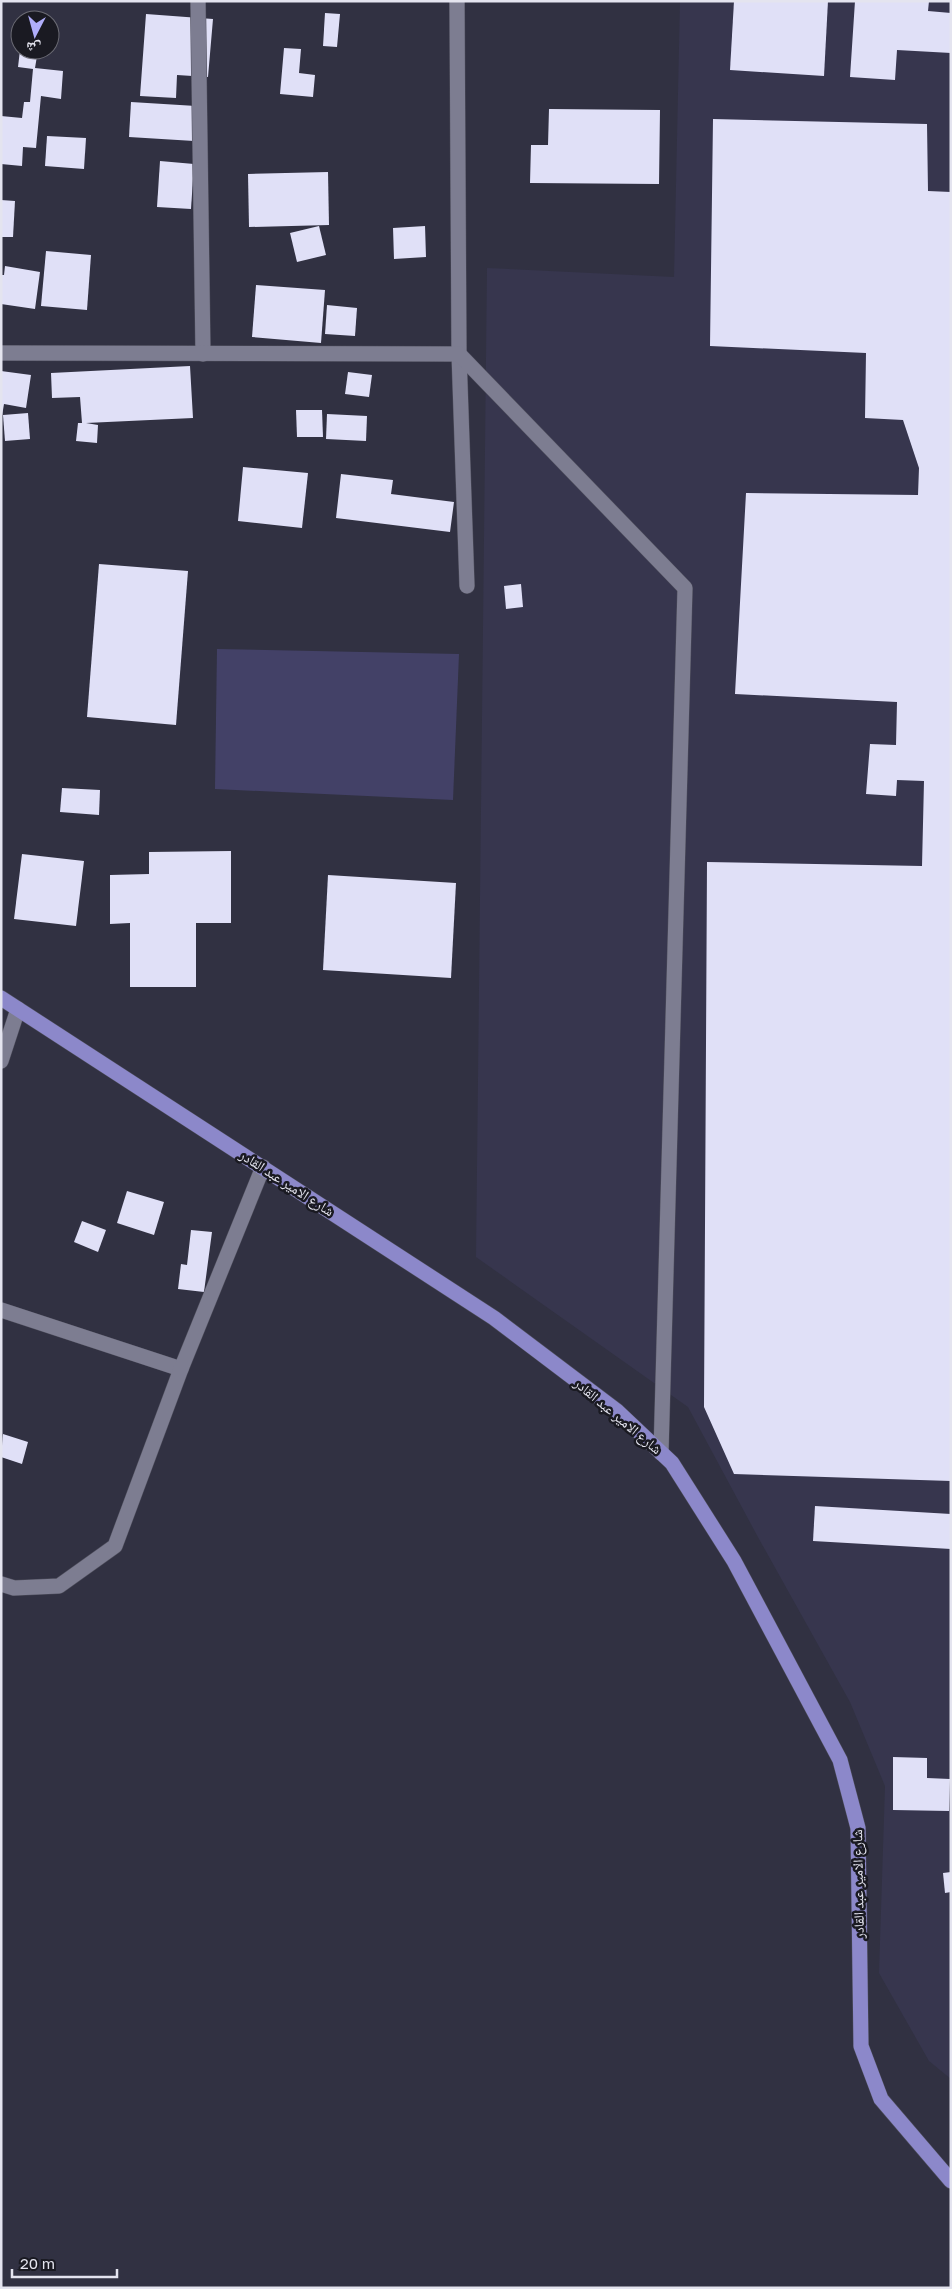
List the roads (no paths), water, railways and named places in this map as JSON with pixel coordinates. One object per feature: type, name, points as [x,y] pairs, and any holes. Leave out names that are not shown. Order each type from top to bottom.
[{"type":"main road","name":"شارع الامير عبد القادر","points":[[1,998],[494,1318],[617,1411],[672,1463],[734,1561],[840,1760],[858,1828],[861,2046],[881,2099],[951,2181]]},
{"type":"street","points":[[198,1],[203,354]]},
{"type":"street","points":[[457,1],[459,354],[467,586]]},
{"type":"street","points":[[1,353],[459,354],[685,588],[661,1453]]},
{"type":"street","points":[[1,1061],[18,1009]]},
{"type":"street","points":[[1,1584],[14,1588],[59,1586],[116,1546],[181,1369],[263,1167]]},
{"type":"street","points":[[1,1310],[181,1369]]}]
